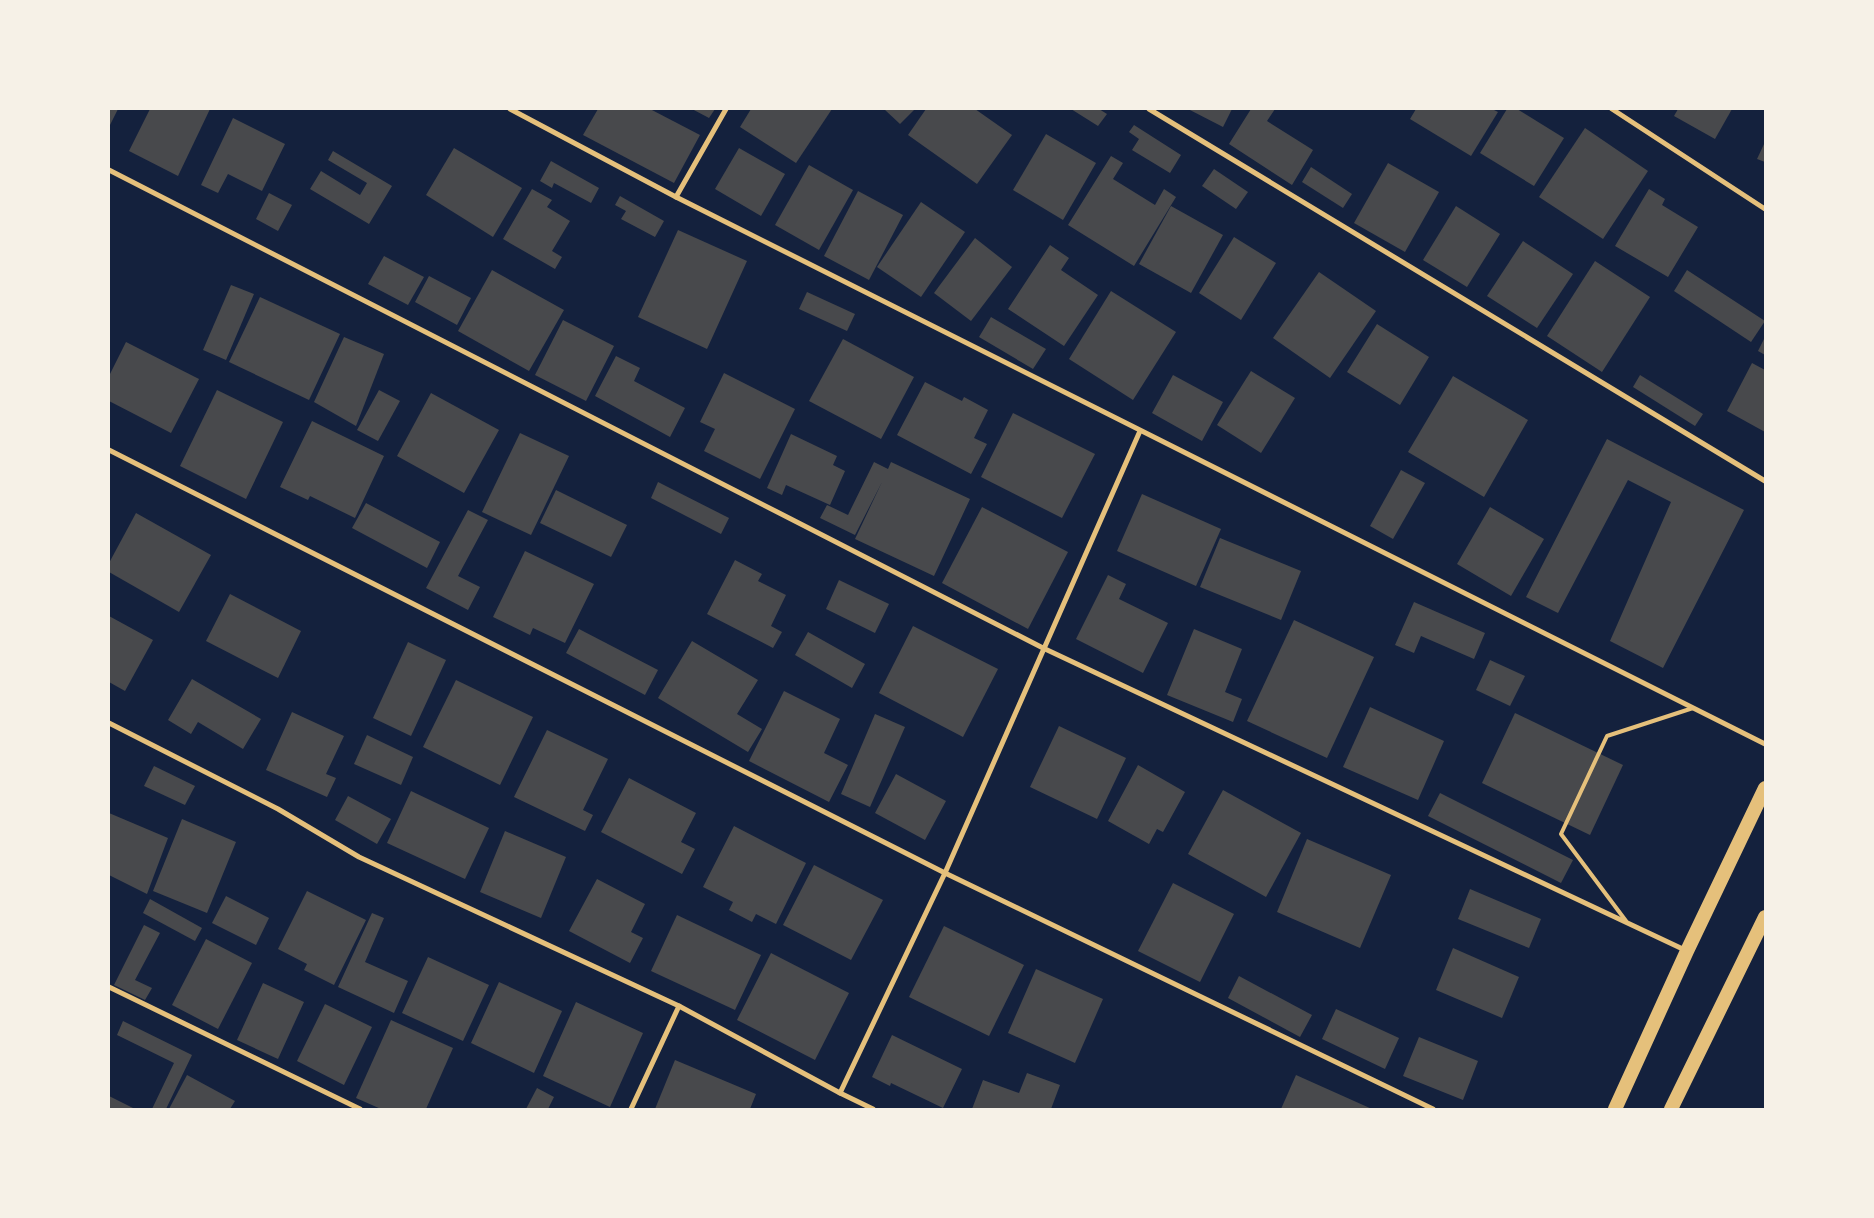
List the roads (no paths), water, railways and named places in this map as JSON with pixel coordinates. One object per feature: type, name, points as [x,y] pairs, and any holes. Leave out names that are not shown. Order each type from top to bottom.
[{"type":"highway","points":[[1615,1109],[1687,951],[1765,788]]},
{"type":"highway","points":[[1672,1109],[1765,917]]},
{"type":"street","points":[[510,109],[676,197],[1765,744]]},
{"type":"street","points":[[676,197],[726,109]]},
{"type":"street","points":[[1149,109],[1765,482]]},
{"type":"street","points":[[1612,109],[1765,209]]},
{"type":"street","points":[[109,170],[1043,648],[1687,951]]},
{"type":"street","points":[[840,1093],[945,873],[1140,431]]},
{"type":"street","points":[[109,450],[945,873],[1433,1109]]},
{"type":"street","points":[[109,723],[278,809],[360,857],[679,1006],[873,1109]]},
{"type":"street","points":[[109,987],[360,1109]]},
{"type":"street","points":[[631,1109],[679,1006]]},
{"type":"lane","points":[[1628,924],[1561,834],[1608,736],[1693,708]]}]
